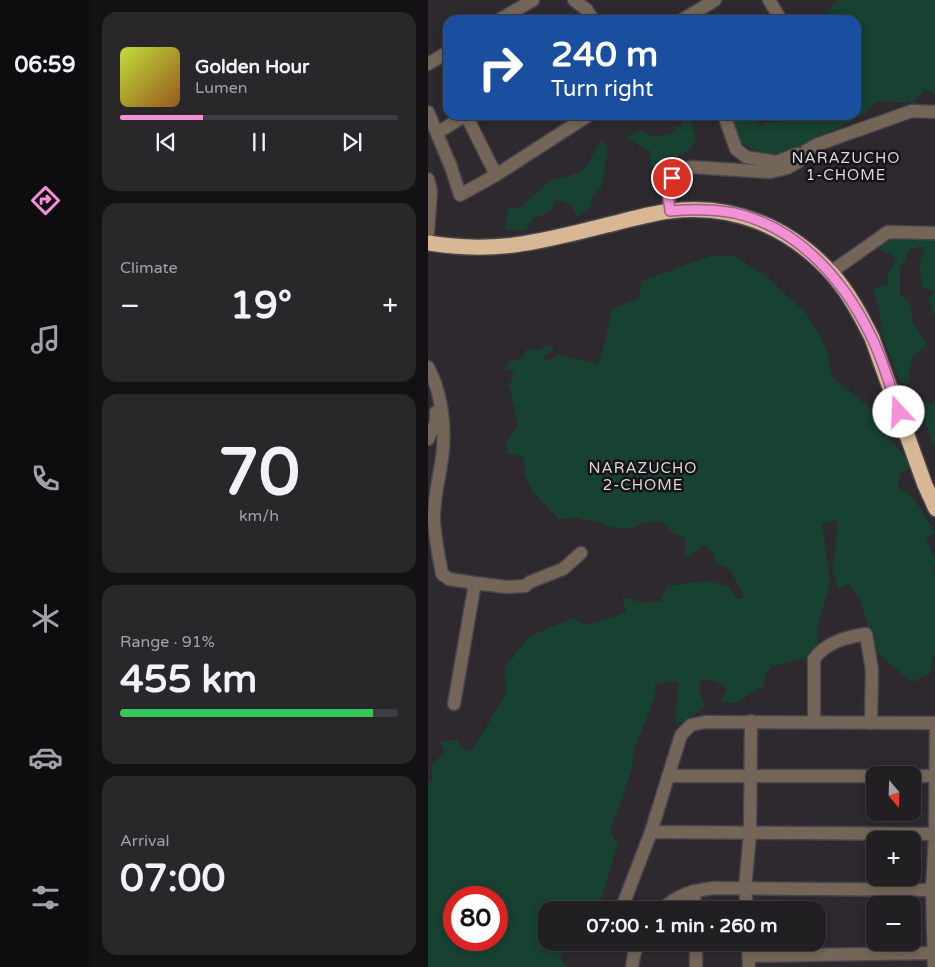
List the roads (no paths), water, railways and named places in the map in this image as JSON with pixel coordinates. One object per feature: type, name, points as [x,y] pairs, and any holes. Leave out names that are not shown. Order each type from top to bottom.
[{"type":"highway","points":[[428,243],[471,248],[528,244],[670,211],[714,210],[755,219],[794,240],[832,274],[848,294],[872,338],[925,485],[936,509]]},
{"type":"street","points":[[505,15],[515,4],[533,0]]},
{"type":"street","points":[[574,0],[587,10],[590,15]]},
{"type":"street","points":[[690,15],[715,0]]},
{"type":"street","points":[[769,0],[778,15]]},
{"type":"street","points":[[429,61],[443,54]]},
{"type":"street","points":[[670,211],[668,195],[672,178],[679,172],[691,168],[770,172],[787,168],[798,162],[806,151],[816,145],[912,111],[936,112]]},
{"type":"street","points":[[428,112],[460,194],[496,175],[581,120]]},
{"type":"street","points":[[437,133],[458,120]]},
{"type":"street","points":[[468,120],[496,175]]},
{"type":"street","points":[[726,120],[736,149],[746,157],[776,162],[797,154],[803,155]]},
{"type":"street","points":[[428,179],[431,192],[428,232]]},
{"type":"street","points":[[832,274],[838,267],[888,232],[936,232]]},
{"type":"street","points":[[428,367],[442,407],[443,448],[435,501],[434,522],[442,574],[449,579],[476,583],[506,587],[525,586],[530,582],[563,569],[581,552]]},
{"type":"street","points":[[428,383],[436,410],[436,422],[428,439]]},
{"type":"street","points":[[454,704],[476,583]]},
{"type":"street","points":[[814,722],[814,658],[818,653],[844,638],[866,634],[872,670],[870,722]]},
{"type":"street","points":[[747,901],[750,833],[751,721]]},
{"type":"street","points":[[624,901],[651,832],[680,734],[692,725],[705,722],[751,721],[936,724],[934,967]]},
{"type":"street","points":[[668,776],[866,776]]},
{"type":"street","points":[[921,776],[935,776]]},
{"type":"street","points":[[651,832],[935,834]]},
{"type":"street","points":[[671,901],[688,892],[714,888],[934,890]]},
{"type":"street","points":[[694,891],[694,901]]},
{"type":"street","points":[[632,967],[636,951]]},
{"type":"street","points":[[696,951],[696,967]]},
{"type":"street","points":[[749,962],[935,953]]},
{"type":"district","name":"NARAZUCHO 1-CHOME","points":[[846,166]]},
{"type":"district","name":"NARAZUCHO 2-CHOME","points":[[643,476]]}]
